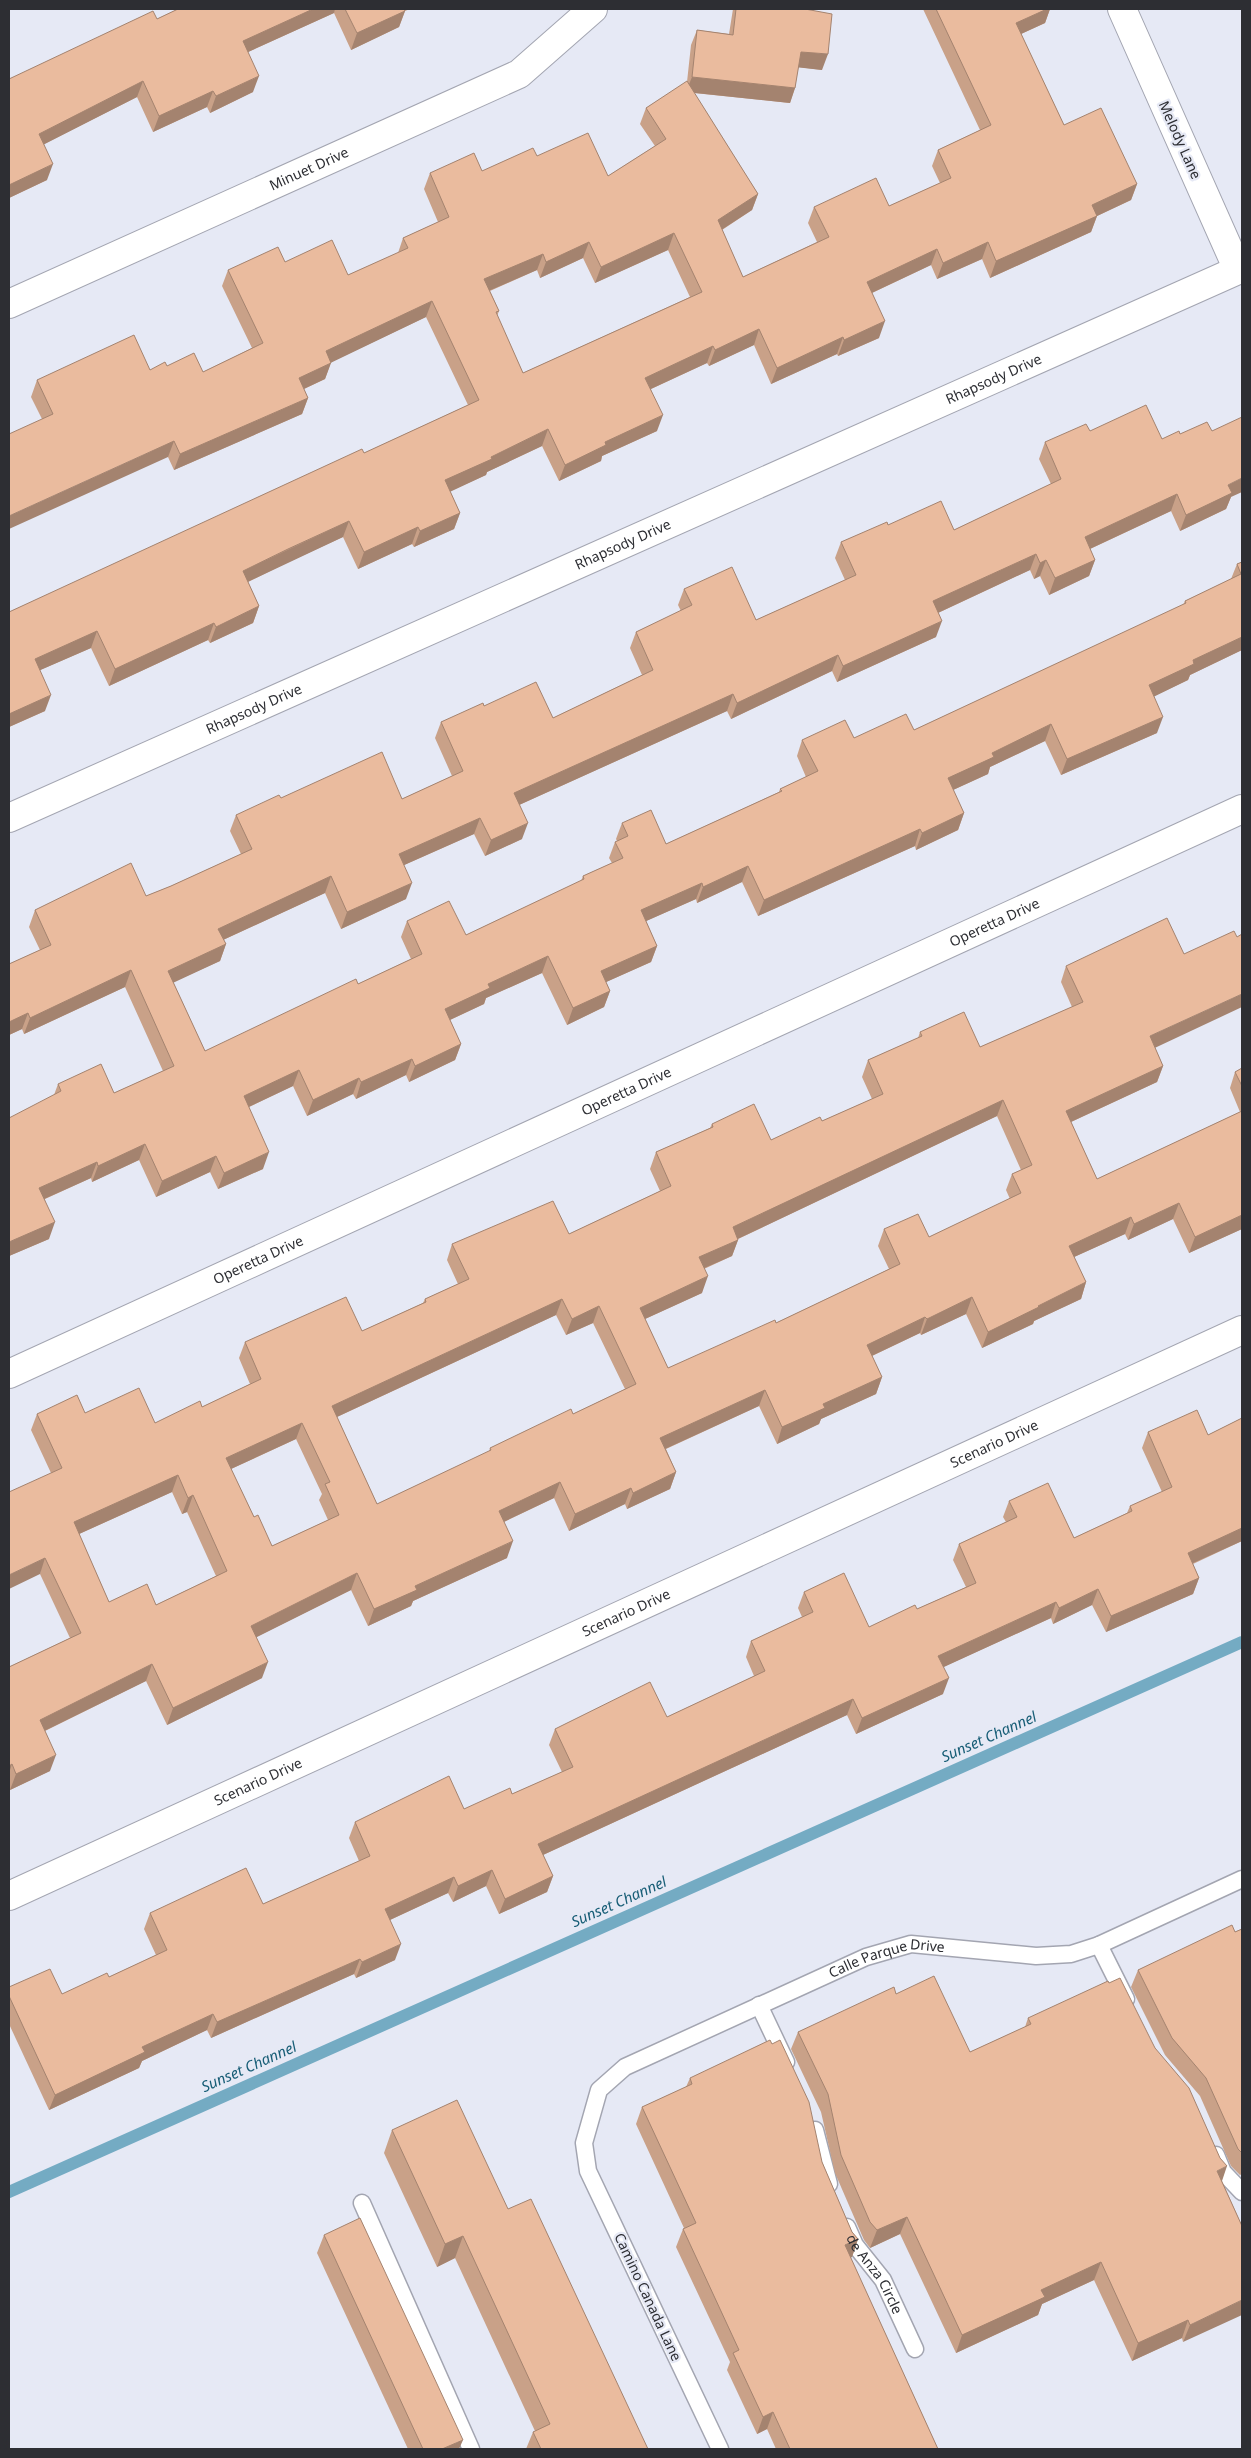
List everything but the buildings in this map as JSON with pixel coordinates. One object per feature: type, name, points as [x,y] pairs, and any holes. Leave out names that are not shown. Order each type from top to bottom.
[{"type":"street","name":"Minuet Drive","points":[[9,304],[519,74],[593,9]]},
{"type":"street","name":"Melody Lane","points":[[1122,9],[1238,270]]},
{"type":"street","name":"Rhapsody Drive","points":[[9,818],[1238,270]]},
{"type":"street","name":"Operetta Drive","points":[[9,1374],[1242,808]]},
{"type":"street","name":"Scenario Drive","points":[[9,1896],[1242,1330]]},
{"type":"lane","name":"Calle Parque Drive","points":[[584,2143],[599,2090],[625,2067],[866,1957],[911,1944],[1036,1956],[1071,1954],[1099,1944],[1242,1880]]},
{"type":"lane","points":[[1099,1944],[1131,2009]]},
{"type":"lane","points":[[759,2005],[795,2080]]},
{"type":"lane","name":"de Anza Circle","points":[[812,2116],[826,2176],[855,2245],[883,2280],[915,2349]]},
{"type":"lane","name":"Camino Canada Lane","points":[[584,2143],[588,2171],[720,2449]]},
{"type":"lane","points":[[1211,2145],[1223,2172],[1242,2192]]},
{"type":"lane","points":[[362,2203],[471,2449]]},
{"type":"waterway","name":"Sunset Channel","points":[[9,2192],[1242,1642]]}]
